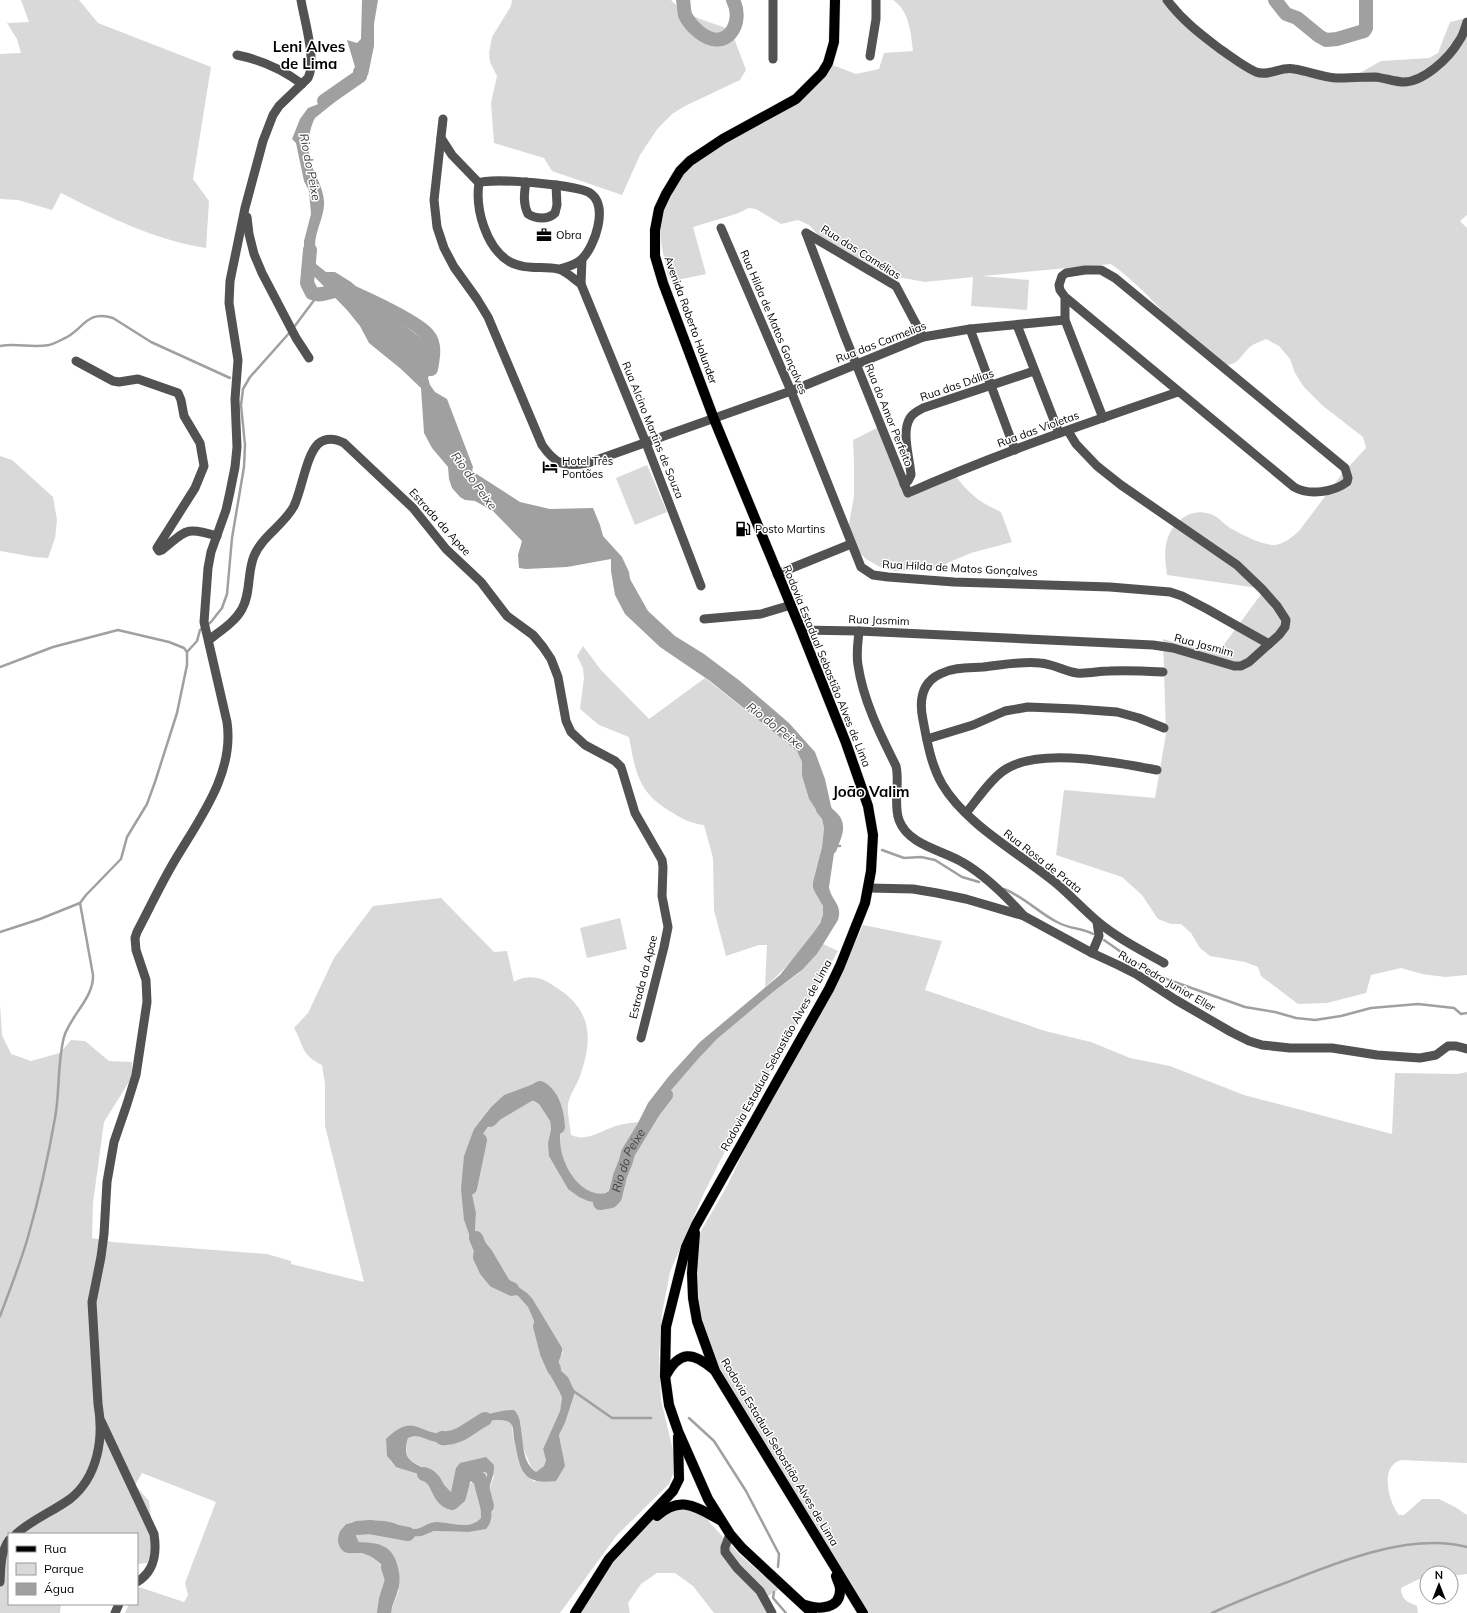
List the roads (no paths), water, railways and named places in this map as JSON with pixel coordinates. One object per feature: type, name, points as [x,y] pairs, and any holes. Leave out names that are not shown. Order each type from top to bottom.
[{"type":"main road","name":"Avenida Roberto Holunder","points":[[714,419],[658,268],[654,243],[659,209],[674,179],[690,161],[724,139],[796,99],[822,73],[828,63],[834,42],[835,0]]},
{"type":"main road","name":"Rodovia Estadual Sebastião Alves de Lima","points":[[714,419],[846,743],[868,806],[873,835],[869,888],[860,918],[829,989],[696,1225],[686,1247],[666,1327],[665,1376],[669,1405],[678,1431],[708,1499],[730,1534],[742,1548],[812,1613]]},
{"type":"main road","name":"Rodovia Estadual Sebastião Alves de Lima","points":[[696,1225],[692,1273],[693,1298],[697,1321],[715,1371],[863,1613]]},
{"type":"main road","points":[[665,1376],[672,1363],[680,1358],[691,1356],[703,1361],[715,1371]]},
{"type":"main road","points":[[575,1613],[609,1559],[673,1491],[679,1479],[678,1431]]},
{"type":"main road","points":[[609,1559],[667,1508],[681,1504],[695,1506],[722,1521]]},
{"type":"main road","points":[[804,1605],[814,1608],[826,1608],[838,1597],[840,1588],[828,1556]]},
{"type":"street","points":[[138,1581],[143,1578],[152,1567],[156,1547],[154,1534],[101,1420],[98,1404],[92,1302],[101,1257],[107,1182],[114,1142],[131,1092],[144,1023],[147,987],[136,950],[135,938],[171,868],[206,810],[222,769],[227,751],[228,733],[204,622],[208,568],[211,552],[227,504],[236,460],[237,434],[234,399],[238,360],[230,314],[229,293],[245,208],[263,141],[273,115],[286,98],[308,78],[311,72],[312,64],[301,0]]},
{"type":"street","points":[[773,59],[774,0]]},
{"type":"street","points":[[870,56],[876,18],[876,0]]},
{"type":"street","points":[[1167,0],[1179,16],[1197,32],[1233,59],[1258,73],[1271,72],[1282,68],[1290,68],[1321,76],[1336,78],[1378,77],[1402,82],[1417,80],[1433,69],[1450,54],[1460,41],[1467,22]]},
{"type":"street","points":[[237,55],[275,66],[302,84]]},
{"type":"street","name":"Rua das Carmelias","points":[[443,119],[434,200],[437,227],[444,248],[454,267],[488,317],[542,445],[552,458],[561,462],[573,465],[588,463],[646,443],[791,391],[923,337],[970,330],[1064,320]]},
{"type":"street","points":[[441,138],[452,155],[479,183],[479,202],[483,223],[492,244],[500,254],[511,263],[535,268],[560,269],[582,259]]},
{"type":"street","name":"Rua Alcino Martins de Souza","points":[[479,183],[483,181],[526,182],[556,185],[576,188],[590,193],[595,197],[599,206],[600,216],[597,232],[582,259],[581,284],[646,443],[701,586]]},
{"type":"street","points":[[526,182],[524,200],[525,208],[528,214],[539,218],[547,218],[555,213],[558,205],[556,185]]},
{"type":"street","points":[[245,208],[254,254],[262,273],[289,325],[309,358]]},
{"type":"street","name":"Rua Hilda de Matos Gonçalves","points":[[721,228],[791,391],[861,567],[873,575],[888,577],[954,582],[1110,587],[1170,592],[1182,596],[1269,644]]},
{"type":"street","name":"Rua das Camélias","points":[[806,233],[896,286],[923,337]]},
{"type":"street","name":"Rua do Amor Perfeito","points":[[806,233],[856,364],[908,493]]},
{"type":"street","points":[[560,269],[581,284]]},
{"type":"street","points":[[1093,269],[1106,272],[1345,468],[1348,478],[1347,482],[1335,488],[1324,491],[1306,492],[1299,490],[1178,392],[1065,297],[1060,290],[1059,285],[1062,276],[1066,273],[1093,269]]},
{"type":"street","points":[[1065,297],[1064,320],[1103,418]]},
{"type":"street","points":[[1017,325],[1058,433]]},
{"type":"street","points":[[970,330],[1015,450]]},
{"type":"street","points":[[76,361],[113,381],[119,382],[138,378],[178,393],[184,416],[200,443],[204,466],[195,488],[157,548],[159,551],[162,550],[181,533],[188,531],[205,532],[217,536]]},
{"type":"street","name":"Rua das Dálias","points":[[904,484],[908,481],[910,476],[906,433],[907,425],[911,416],[923,408],[1034,371]]},
{"type":"street","name":"Rua das Violetas","points":[[908,493],[954,473],[1058,433],[1068,431],[1178,392]]},
{"type":"street","name":"Rua Jasmim","points":[[801,630],[858,631],[1152,645],[1173,648],[1226,664],[1238,666],[1249,662],[1284,630],[1286,620],[1277,606],[1237,565],[1127,489],[1097,466],[1076,444],[1068,431]]},
{"type":"street","name":"Estrada da Apae","points":[[208,636],[232,622],[243,608],[246,600],[254,556],[266,537],[282,522],[292,509],[314,449],[321,441],[326,439],[333,439],[344,443],[413,508],[446,549],[481,582],[507,616],[533,635],[551,659],[558,677],[566,721],[571,732],[585,745],[615,761],[621,767],[636,813],[662,860],[663,867],[662,896],[667,922],[664,947],[641,1038]]},
{"type":"street","points":[[777,574],[851,544]]},
{"type":"street","points":[[704,619],[761,614],[791,605]]},
{"type":"street","points":[[858,631],[858,664],[861,680],[874,718],[896,766],[897,806],[899,820],[902,826],[918,841],[968,866],[1002,893],[1024,916]]},
{"type":"street","name":"Rua Rosa de Prata","points":[[1163,672],[1076,672],[1049,664],[1026,662],[952,669],[930,679],[924,687],[922,716],[934,766],[941,783],[966,813],[994,838],[1057,884],[1097,922],[1120,938],[1164,963]]},
{"type":"street","points":[[927,738],[973,725],[1005,711],[1028,707],[1116,712],[1139,718],[1164,728]]},
{"type":"street","points":[[966,813],[1003,771],[1019,764],[1038,759],[1052,758],[1111,762],[1157,770]]},
{"type":"street","name":"Rua Pedro Junior Eller","points":[[869,888],[912,889],[937,893],[966,899],[1024,916],[1092,953],[1124,968],[1176,1000],[1249,1041],[1274,1047],[1332,1048],[1389,1056],[1427,1057],[1436,1055],[1448,1046],[1467,1049]]},
{"type":"street","points":[[1092,953],[1099,936],[1097,922]]},
{"type":"street","points":[[17,1533],[69,1499],[88,1480],[98,1448],[101,1420]]},
{"type":"street","points":[[730,1534],[725,1547],[725,1552],[737,1568],[760,1591],[772,1613]]},
{"type":"street","points":[[0,1582],[1,1558],[4,1547],[8,1541]]},
{"type":"water","points":[[362,0],[378,0],[374,24],[374,46],[368,75],[315,118],[310,134],[310,158],[324,201],[323,212],[315,240],[316,264],[326,272],[335,272],[351,282],[389,315],[426,341],[434,352],[435,360],[428,378],[430,385],[435,392],[447,399],[473,467],[472,471],[520,502],[550,509],[593,508],[603,536],[622,557],[629,572],[630,579],[648,611],[675,636],[704,654],[740,681],[789,723],[815,752],[825,779],[837,833],[829,887],[839,910],[838,920],[817,954],[802,970],[717,1039],[648,1117],[635,1139],[614,1201],[604,1204],[588,1201],[579,1197],[568,1189],[549,1156],[548,1143],[552,1124],[539,1104],[534,1101],[521,1099],[495,1117],[481,1137],[471,1180],[471,1189],[476,1213],[475,1231],[491,1249],[510,1281],[532,1298],[562,1348],[562,1353],[557,1367],[568,1377],[575,1392],[565,1423],[559,1435],[565,1466],[556,1481],[544,1482],[529,1478],[524,1473],[518,1459],[512,1426],[507,1421],[502,1420],[495,1420],[472,1426],[462,1431],[455,1441],[438,1442],[415,1436],[408,1438],[406,1453],[408,1458],[433,1474],[451,1492],[456,1468],[460,1463],[486,1457],[494,1465],[494,1473],[489,1496],[491,1519],[486,1529],[469,1532],[434,1531],[422,1536],[410,1537],[383,1528],[355,1531],[359,1542],[373,1543],[384,1547],[393,1554],[396,1560],[400,1579],[390,1613],[379,1613],[391,1585],[389,1576],[383,1567],[371,1557],[365,1554],[348,1553],[343,1551],[339,1546],[338,1540],[341,1530],[346,1524],[368,1521],[390,1522],[411,1529],[420,1528],[433,1522],[460,1525],[471,1524],[481,1518],[480,1496],[487,1473],[484,1472],[474,1477],[456,1499],[450,1501],[445,1498],[434,1483],[422,1475],[396,1467],[387,1456],[386,1439],[404,1426],[411,1425],[430,1432],[448,1433],[482,1416],[501,1411],[514,1410],[518,1415],[520,1422],[526,1458],[530,1466],[536,1472],[544,1466],[546,1460],[543,1449],[560,1411],[562,1398],[549,1373],[546,1349],[528,1307],[518,1296],[500,1290],[473,1245],[464,1220],[461,1189],[464,1156],[474,1129],[491,1107],[504,1095],[536,1083],[540,1084],[560,1118],[562,1155],[569,1170],[579,1184],[585,1189],[598,1194],[603,1194],[609,1191],[620,1159],[648,1103],[669,1076],[700,1042],[780,975],[820,923],[823,914],[823,906],[813,888],[813,882],[822,847],[824,828],[822,819],[809,799],[802,776],[802,762],[797,751],[710,681],[660,647],[625,614],[615,595],[611,571],[611,559],[567,567],[519,568],[518,555],[522,541],[493,511],[475,501],[465,500],[452,488],[449,479],[448,467],[432,448],[424,433],[421,388],[401,369],[369,343],[360,326],[347,310],[304,266],[304,241],[311,214],[309,191],[304,181],[296,143],[292,139],[300,119],[308,108],[321,103],[330,93],[342,90],[347,86],[352,78],[355,67],[347,40],[357,43],[361,39]]},
{"type":"waterway","points":[[683,0],[685,15],[691,24],[699,32],[709,38],[717,40],[725,38],[731,33],[735,26],[737,18],[733,0]]},
{"type":"waterway","points":[[1275,0],[1286,14],[1297,18],[1326,40],[1337,39],[1364,31],[1366,28],[1366,0]]},
{"type":"waterway","name":"Rio do Peixe","points":[[324,101],[360,76],[360,72]]},
{"type":"waterway","name":"Rio do Peixe","points":[[310,250],[307,283],[312,293],[324,294],[337,290],[347,290],[366,298],[413,323],[422,329],[431,339],[433,347],[431,369]]},
{"type":"waterway","points":[[294,327],[318,295]]},
{"type":"waterway","points":[[0,346],[51,345],[70,335],[85,322],[97,316],[104,316],[113,318],[151,342],[230,378]]},
{"type":"waterway","points":[[187,652],[197,641],[200,630],[211,622],[222,608],[227,594],[232,538],[244,467],[245,445],[241,405],[243,389],[250,377],[291,331]]},
{"type":"waterway","points":[[0,667],[53,647],[118,630],[169,642],[184,648],[187,652],[187,665],[177,713],[147,804],[127,837],[121,859],[80,903],[40,919],[0,932]]},
{"type":"waterway","name":"Rio do Peixe","points":[[823,809],[835,821],[836,825],[836,833],[830,848]]},
{"type":"waterway","points":[[832,846],[840,846]]},
{"type":"waterway","points":[[882,850],[904,858],[921,857],[935,860],[962,877],[979,882]]},
{"type":"waterway","points":[[1004,889],[1018,896],[1057,922],[1093,934]]},
{"type":"waterway","points":[[0,1316],[25,1247],[43,1178],[57,1108],[60,1057],[64,1037],[71,1022],[86,999],[92,983],[93,975],[80,903]]},
{"type":"waterway","points":[[1104,940],[1141,966],[1169,980],[1245,1007],[1275,1012],[1296,1018],[1315,1020],[1341,1016],[1371,1008],[1418,1004],[1454,1008],[1461,1014],[1467,1013]]},
{"type":"waterway","name":"Rio do Peixe","points":[[490,1120],[496,1114],[540,1088],[548,1095],[554,1105],[558,1127]]},
{"type":"waterway","name":"Rio do Peixe","points":[[600,1203],[611,1201],[615,1197],[628,1153],[653,1112],[666,1095]]},
{"type":"waterway","name":"Rio do Peixe","points":[[470,1188],[480,1140]]},
{"type":"waterway","name":"Rio do Peixe","points":[[476,1238],[481,1250],[480,1257],[486,1270],[495,1281],[512,1289]]},
{"type":"waterway","name":"Rio do Peixe","points":[[540,1326],[547,1353],[554,1369]]},
{"type":"waterway","points":[[572,1390],[612,1418],[651,1418]]},
{"type":"waterway","points":[[689,1418],[714,1441],[746,1491],[779,1554],[778,1567]]},
{"type":"waterway","name":"Rio do Peixe","points":[[442,1438],[459,1435],[485,1419]]},
{"type":"waterway","name":"Rio do Peixe","points":[[424,1474],[433,1480],[443,1497],[452,1503],[459,1497],[465,1474],[473,1474],[480,1479],[487,1506]]},
{"type":"waterway","name":"Rio do Peixe","points":[[357,1528],[370,1527],[408,1534]]},
{"type":"waterway","points":[[1212,1613],[1248,1597],[1328,1566],[1374,1552],[1399,1546],[1422,1543],[1445,1543],[1467,1547]]},
{"type":"waterway","name":"Rio do Peixe","points":[[384,1613],[386,1599],[392,1580],[388,1567]]},
{"type":"waterway","points":[[774,1592],[773,1598],[786,1613]]},
{"type":"place","name":"Obra","points":[[544,235]]},
{"type":"place","name":"Hotel Três Pontões","points":[[550,467]]},
{"type":"place","name":"Posto Martins","points":[[743,529]]},
{"type":"district","name":"Leni Alves de Lima","points":[[309,56]]},
{"type":"district","name":"João Valim","points":[[871,792]]}]
